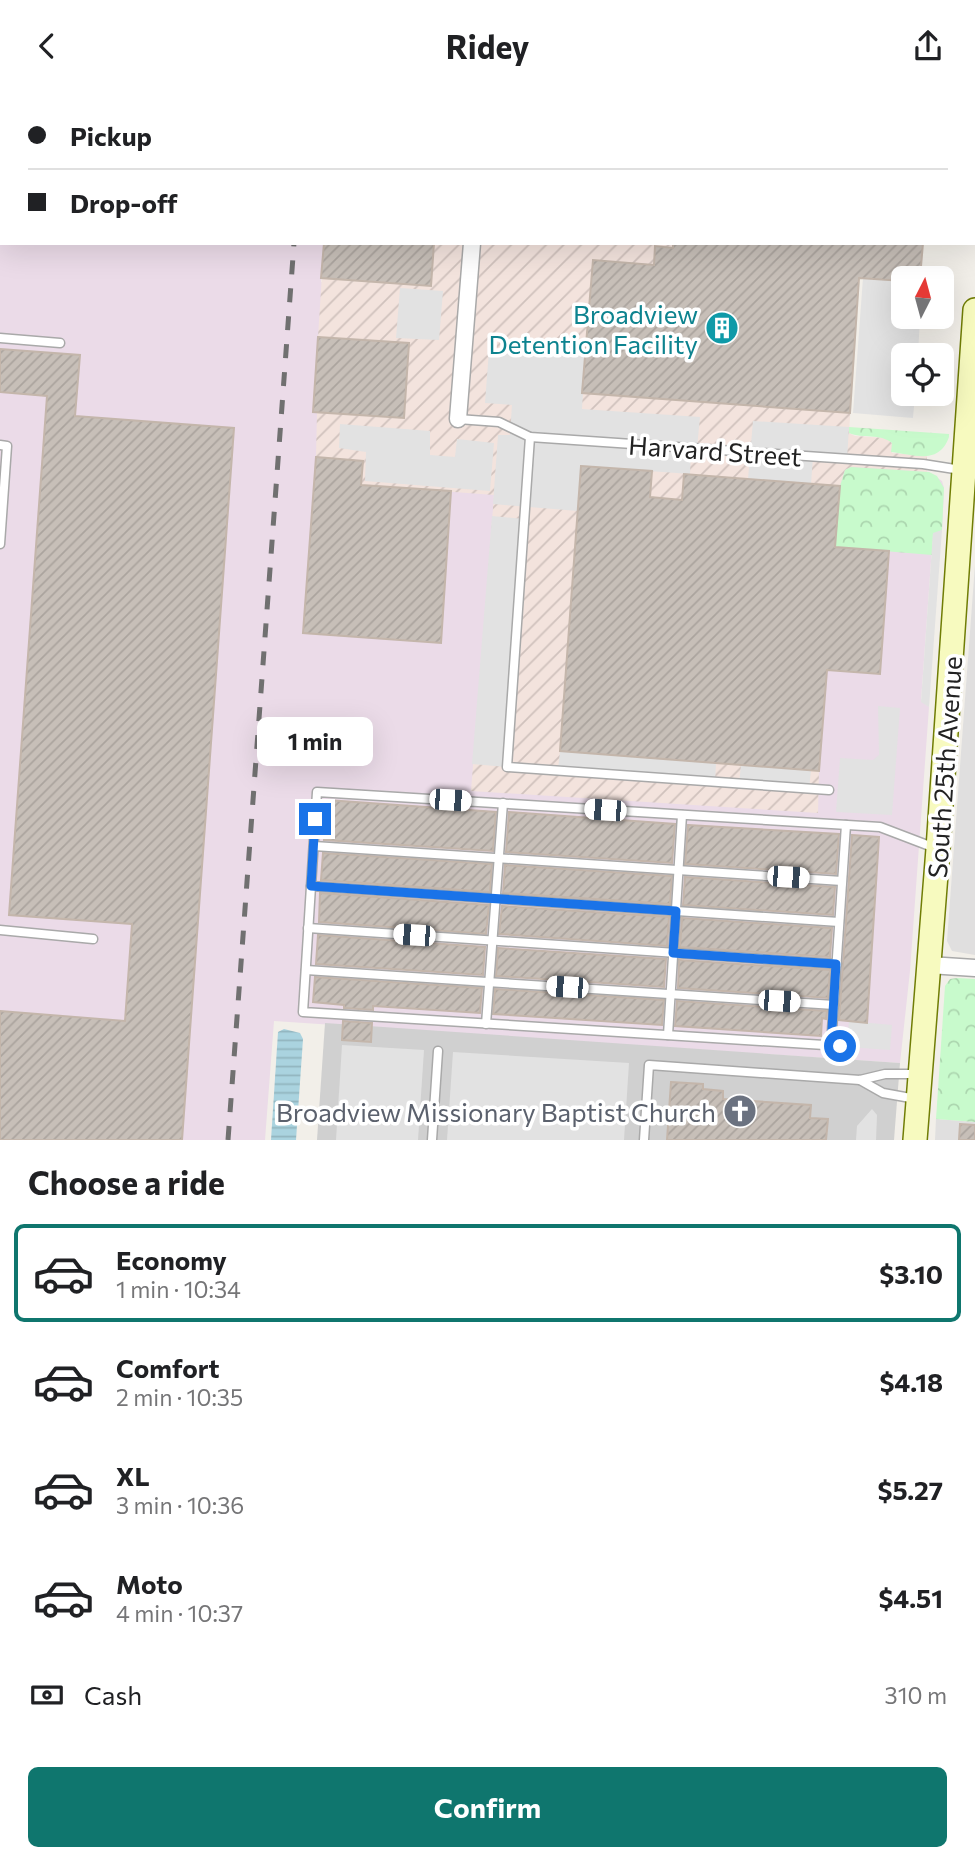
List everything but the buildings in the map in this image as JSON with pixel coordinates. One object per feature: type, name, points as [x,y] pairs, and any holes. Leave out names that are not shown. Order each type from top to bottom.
[{"type":"main road","name":"South 25th Avenue","points":[[915,1140],[970,472],[975,310]]},
{"type":"street","points":[[458,419],[472,245]]},
{"type":"street","points":[[929,965],[975,968]]},
{"type":"lane","points":[[0,338],[60,343]]},
{"type":"lane","name":"Harvard Street","points":[[458,419],[499,422],[530,437],[923,464],[970,472]]},
{"type":"lane","points":[[530,437],[507,767],[829,790]]},
{"type":"lane","points":[[0,445],[7,446],[0,544]]},
{"type":"lane","points":[[846,825],[836,964],[835,1046],[303,1012],[317,792],[880,827],[938,849]]},
{"type":"lane","points":[[486,1024],[503,803]]},
{"type":"lane","points":[[668,1035],[682,815]]},
{"type":"lane","points":[[314,846],[842,881]]},
{"type":"lane","points":[[311,886],[839,922]]},
{"type":"lane","points":[[308,928],[836,964]]},
{"type":"lane","points":[[0,930],[93,939]]},
{"type":"lane","points":[[306,970],[834,1005]]},
{"type":"lane","points":[[432,1140],[438,1051]]},
{"type":"lane","points":[[644,1140],[649,1065],[860,1080],[885,1074],[921,1074]]},
{"type":"lane","points":[[860,1080],[883,1093],[919,1100]]},
{"type":"shaded area","points":[[0,245],[324,245],[321,282],[454,292],[445,426],[929,472],[942,481],[942,530],[933,534],[921,701],[929,707],[910,971],[900,1063],[274,1021],[265,1140],[0,1140]]},
{"type":"shaded area","points":[[324,245],[923,245],[921,266],[891,266],[891,280],[859,278],[849,433],[855,436],[886,438],[892,443],[892,453],[927,456],[927,472],[851,467],[845,470],[840,486],[684,474],[682,500],[650,497],[581,467],[560,751],[819,771],[818,813],[471,791],[494,495],[361,485],[361,460],[316,457],[317,412],[404,418],[409,343],[318,337]]},
{"type":"shaded area","points":[[863,278],[891,280],[891,329],[919,329],[919,343],[891,343],[891,406],[914,406],[913,418],[853,413]]},
{"type":"shaded area","points":[[400,288],[443,291],[439,340],[396,338]]},
{"type":"shaded area","points":[[489,350],[585,356],[582,409],[700,417],[697,448],[691,449],[690,474],[581,466],[578,511],[493,504],[498,435],[510,435],[512,405],[485,403]]},
{"type":"shaded area","points":[[753,421],[849,427],[847,459],[813,457],[811,484],[748,479]]},
{"type":"shaded area","points":[[340,424],[430,431],[430,455],[455,457],[457,439],[494,443],[490,491],[365,481],[366,452],[339,448]]},
{"type":"shaded area","points":[[492,516],[525,519],[507,767],[472,764]]},
{"type":"shaded area","points":[[942,530],[929,707],[921,702],[933,533]]},
{"type":"shaded area","points":[[975,565],[975,955],[952,951],[947,941]]},
{"type":"shaded area","points":[[878,706],[900,708],[892,815],[836,812],[840,758],[873,760],[879,755]]},
{"type":"shaded area","points":[[560,751],[716,763],[715,782],[558,770]]},
{"type":"shaded area","points":[[741,765],[811,770],[809,789],[739,784]]},
{"type":"shaded area","points":[[849,1021],[892,1025],[890,1050],[847,1047]]},
{"type":"shaded area","points":[[325,1023],[900,1063],[894,1140],[317,1140]]},
{"type":"shaded area","points":[[342,1045],[424,1050],[418,1140],[336,1140]]},
{"type":"shaded area","points":[[453,1052],[629,1063],[624,1140],[447,1140]]},
{"type":"shaded area","points":[[872,1109],[877,1115],[876,1140],[856,1140],[857,1126]]},
{"type":"shaded area","points":[[936,1119],[975,1122],[975,1140],[935,1140]]},
{"type":"green space","points":[[849,427],[949,434],[949,437],[939,452],[917,456],[891,452],[892,443],[887,440],[849,433]]},
{"type":"green space","points":[[851,467],[929,472],[937,476],[944,488],[942,530],[933,534],[932,555],[835,547],[840,486],[845,470]]},
{"type":"green space","points":[[950,979],[975,979],[975,1122],[936,1119],[945,986]]},
{"type":"water","points":[[284,1029],[300,1033],[303,1039],[296,1140],[271,1140],[278,1032]]},
{"type":"railway","points":[[228,1140],[294,245]]},
{"type":"place","name":"Broadview Detention Facility","points":[[722,328]]},
{"type":"place","name":"Broadview Missionary Baptist Church","points":[[740,1111]]},
{"type":"route","points":[[315,819],[311,886],[676,911],[673,953],[836,964],[831,1045],[840,1046]]}]
